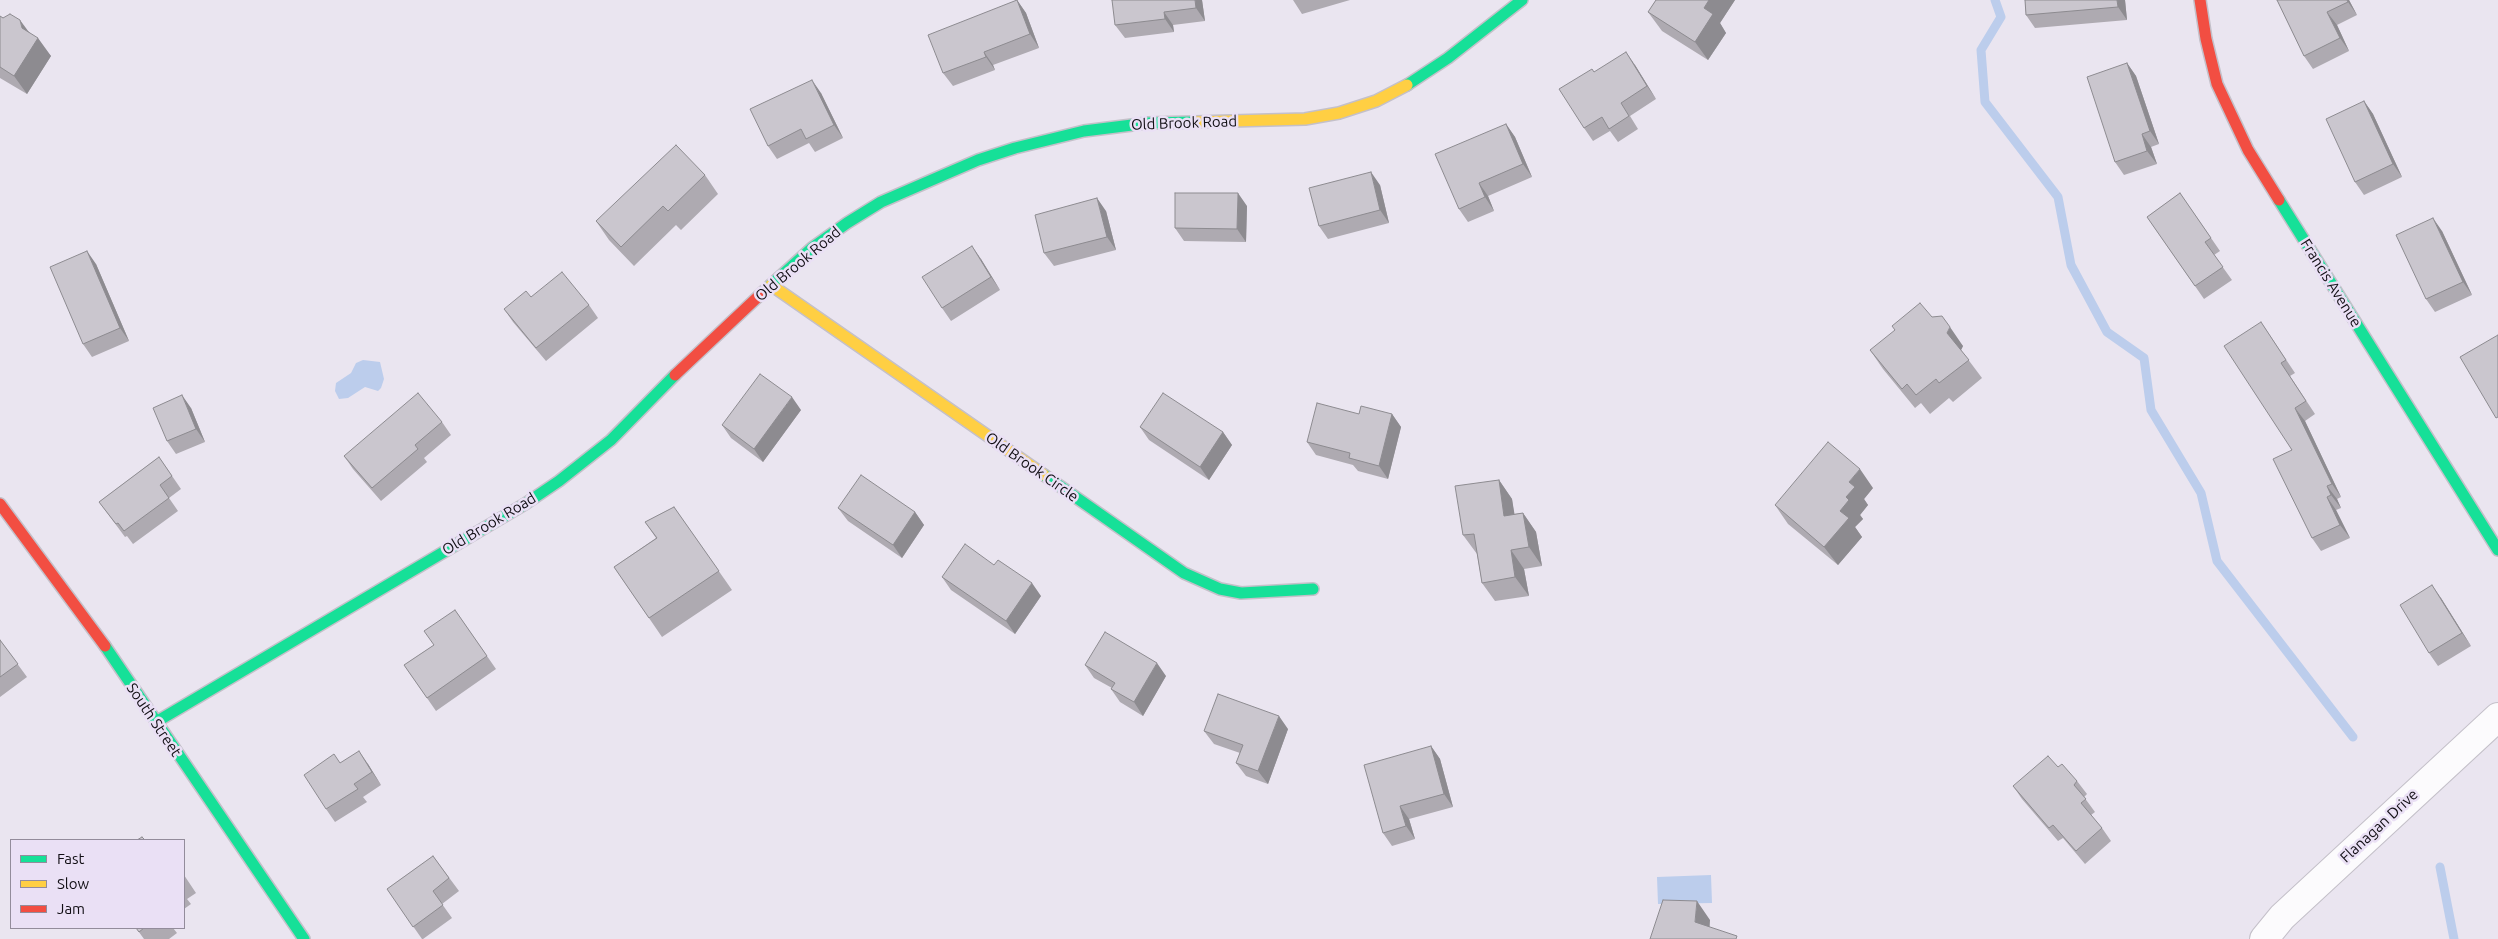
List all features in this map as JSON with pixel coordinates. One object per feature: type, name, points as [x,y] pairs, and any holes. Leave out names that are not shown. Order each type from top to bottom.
[{"type":"street","name":"Old Brook Road","points":[[156,722],[551,486],[611,440],[701,349],[812,248],[861,214],[912,187],[978,160],[1037,142],[1117,126],[1180,122],[1305,119],[1339,113],[1376,100],[1414,81],[1448,58],[1522,0]]},
{"type":"street","name":"Francis Avenue","points":[[2200,0],[2206,39],[2217,84],[2248,150],[2498,550]]},
{"type":"street","name":"Old Brook Circle","points":[[771,285],[1184,573],[1220,589],[1241,593],[1313,589]]},
{"type":"street","name":"South Street","points":[[0,504],[82,612],[304,939]]},
{"type":"street","name":"Flanagan Drive","points":[[2264,939],[2282,917],[2498,717]]},
{"type":"water","points":[[363,360],[380,362],[384,379],[381,388],[378,391],[365,387],[348,398],[339,399],[335,391],[336,383],[351,373],[356,363]]},
{"type":"water","points":[[1711,875],[1712,903],[1658,904],[1657,877]]},
{"type":"building","points":[[1017,0],[1030,34],[984,52],[986,57],[943,73],[928,35]]},
{"type":"building","points":[[1112,0],[1195,0],[1196,8],[1164,12],[1165,19],[1115,25]]},
{"type":"building","points":[[1656,0],[1709,0],[1704,8],[1713,14],[1695,42],[1648,12]]},
{"type":"building","points":[[2025,0],[2117,0],[2118,7],[2026,15]]},
{"type":"building","points":[[2277,0],[2347,0],[2348,2],[2327,12],[2340,38],[2304,56]]},
{"type":"building","points":[[10,14],[20,20],[22,28],[38,38],[14,76],[0,67],[0,16],[3,18]]},
{"type":"building","points":[[1626,52],[1647,86],[1621,103],[1629,116],[1609,129],[1602,117],[1584,128],[1559,89],[1592,69],[1594,72]]},
{"type":"building","points":[[2127,63],[2150,131],[2142,134],[2147,151],[2115,162],[2087,77]]},
{"type":"building","points":[[812,80],[834,125],[806,139],[801,129],[768,146],[750,109]]},
{"type":"building","points":[[2364,101],[2393,164],[2355,182],[2326,119]]},
{"type":"building","points":[[1506,124],[1523,164],[1479,183],[1485,197],[1459,209],[1435,154]]},
{"type":"building","points":[[676,145],[705,175],[668,211],[663,206],[621,247],[596,221]]},
{"type":"building","points":[[1371,172],[1380,210],[1319,226],[1309,188]]},
{"type":"building","points":[[1175,193],[1238,193],[1237,229],[1175,228]]},
{"type":"building","points":[[2180,193],[2211,238],[2205,242],[2223,267],[2195,286],[2147,217]]},
{"type":"building","points":[[1097,198],[1107,237],[1044,253],[1035,215]]},
{"type":"building","points":[[2433,218],[2463,282],[2426,299],[2396,235]]},
{"type":"building","points":[[972,246],[991,277],[942,308],[922,277]]},
{"type":"building","points":[[87,251],[120,328],[83,344],[50,267]]},
{"type":"building","points":[[562,272],[589,305],[536,348],[504,309],[526,291],[531,297]]},
{"type":"building","points":[[1920,303],[1932,317],[1942,316],[1950,327],[1947,333],[1969,360],[1939,383],[1936,379],[1916,395],[1907,384],[1902,389],[1870,350],[1895,330],[1892,326]]},
{"type":"building","points":[[2261,322],[2286,360],[2281,363],[2306,401],[2295,408],[2332,484],[2327,486],[2331,495],[2327,497],[2340,525],[2312,538],[2273,459],[2292,450],[2224,346]]},
{"type":"building","points":[[2498,335],[2498,417],[2496,418],[2460,357]]},
{"type":"building","points":[[760,374],[792,397],[754,449],[722,425]]},
{"type":"building","points":[[418,393],[442,422],[415,445],[418,449],[372,488],[344,456]]},
{"type":"building","points":[[1163,393],[1223,432],[1200,467],[1140,427]]},
{"type":"building","points":[[182,395],[196,429],[167,441],[153,408]]},
{"type":"building","points":[[1317,403],[1359,414],[1361,406],[1392,414],[1379,466],[1349,458],[1350,453],[1307,442]]},
{"type":"building","points":[[1828,442],[1860,469],[1849,482],[1855,487],[1846,497],[1849,500],[1840,511],[1849,518],[1824,547],[1775,505]]},
{"type":"building","points":[[159,457],[172,476],[160,485],[169,498],[124,531],[99,502]]},
{"type":"building","points":[[861,475],[915,512],[893,545],[838,508]]},
{"type":"building","points":[[1499,480],[1504,516],[1523,513],[1529,547],[1511,550],[1515,577],[1482,583],[1474,534],[1463,535],[1455,486]]},
{"type":"building","points":[[674,507],[719,571],[649,618],[614,567],[657,538],[645,522]]},
{"type":"building","points":[[965,544],[994,565],[998,560],[1032,583],[1006,621],[942,577]]},
{"type":"building","points":[[2432,585],[2462,633],[2429,653],[2400,605]]},
{"type":"building","points":[[455,610],[487,656],[427,698],[404,665],[434,645],[424,631]]},
{"type":"building","points":[[1105,632],[1157,663],[1134,702],[1111,689],[1115,683],[1085,665]]},
{"type":"building","points":[[0,640],[18,664],[0,677]]},
{"type":"building","points":[[1218,694],[1279,716],[1258,771],[1236,763],[1243,745],[1204,731]]},
{"type":"building","points":[[1431,746],[1444,794],[1400,806],[1406,826],[1383,833],[1364,765]]},
{"type":"building","points":[[359,751],[372,772],[354,784],[358,789],[326,809],[304,775],[334,754],[340,763]]},
{"type":"building","points":[[2048,756],[2058,767],[2062,764],[2077,781],[2074,785],[2086,799],[2081,803],[2102,828],[2076,851],[2053,825],[2049,828],[2013,786]]},
{"type":"building","points":[[433,856],[449,878],[433,891],[443,905],[413,927],[387,889]]},
{"type":"building","points":[[1663,900],[1697,901],[1695,922],[1737,936],[1736,939],[1650,939]]},
{"type":"waterway","points":[[1995,0],[2001,17],[1981,50],[1985,102],[2058,197],[2071,265],[2107,332],[2144,358],[2151,410],[2201,493],[2217,561],[2353,737]]},
{"type":"waterway","points":[[2440,867],[2454,939]]},
{"type":"traffic: fast","points":[[1407,85],[1448,58],[1522,0]]},
{"type":"traffic: fast","points":[[762,293],[812,248],[881,202],[978,160],[1015,148],[1084,131],[1148,123],[1195,122]]},
{"type":"traffic: fast","points":[[2279,200],[2498,550]]},
{"type":"traffic: fast","points":[[156,722],[525,504],[559,481],[611,440],[675,375]]},
{"type":"traffic: fast","points":[[1044,475],[1184,573],[1220,589],[1241,593],[1313,589]]},
{"type":"traffic: fast","points":[[105,646],[304,939]]},
{"type":"traffic: slow","points":[[1195,122],[1305,119],[1339,113],[1376,101],[1407,85]]},
{"type":"traffic: slow","points":[[771,285],[1044,475]]},
{"type":"traffic: jam","points":[[2200,0],[2206,39],[2217,84],[2248,150],[2279,200]]},
{"type":"traffic: jam","points":[[675,375],[762,293]]},
{"type":"traffic: jam","points":[[0,504],[105,646]]}]
